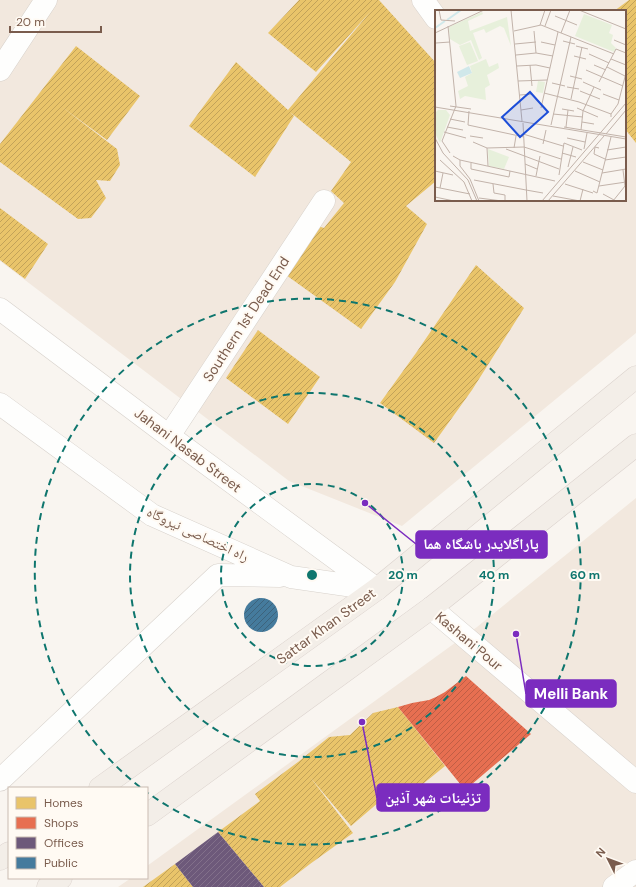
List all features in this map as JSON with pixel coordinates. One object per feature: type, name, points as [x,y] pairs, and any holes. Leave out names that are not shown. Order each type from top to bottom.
[{"type":"main road","name":"Sattar Khan Street","points":[[101,787],[377,589],[636,377]]},
{"type":"main road","points":[[148,814],[431,608],[636,445]]},
{"type":"main road","points":[[48,887],[60,879]]},
{"type":"street","points":[[0,70],[46,0]]},
{"type":"street","points":[[423,0],[435,17]]},
{"type":"street","name":"Southern 1st Dead End","points":[[169,436],[324,201]]},
{"type":"street","name":"Jahani Nasab Street","points":[[0,309],[377,589]]},
{"type":"street","name":"راه اختصاصی نیروگاه","points":[[0,404],[152,515],[291,576],[377,589]]},
{"type":"street","points":[[0,780],[218,575],[291,576]]},
{"type":"street","name":"Kashani Pour","points":[[431,608],[634,778]]},
{"type":"street","points":[[614,887],[636,870]]},
{"type":"shaded area","points":[[0,0],[636,0],[636,333],[402,526],[289,481],[0,261]]},
{"type":"shaded area","points":[[636,498],[636,887],[118,887],[130,879],[148,879],[148,865],[477,627]]},
{"type":"building: Homes","points":[[299,0],[379,0],[435,62],[435,182],[406,206],[427,224],[395,282],[361,329],[286,275],[318,226],[324,228],[344,203],[331,191],[351,162],[290,112],[294,116],[255,177],[189,126],[236,62],[288,110],[371,11],[316,72],[268,33]]},
{"type":"building: Homes","points":[[629,0],[636,0],[636,143],[626,130],[626,10],[615,10]]},
{"type":"building: Homes","points":[[76,46],[140,96],[107,140],[62,107],[117,149],[120,165],[110,181],[96,180],[106,198],[91,218],[78,219],[0,162],[0,144]]},
{"type":"building: Homes","points":[[0,208],[48,244],[25,279],[0,260]]},
{"type":"building: Homes","points":[[476,265],[524,308],[472,390],[434,443],[380,403]]},
{"type":"building: Homes","points":[[258,330],[320,377],[288,424],[226,378]]},
{"type":"building: Homes","points":[[398,707],[445,766],[402,801],[393,790],[351,826],[310,777],[353,833],[280,887],[264,887],[218,832],[260,801],[255,794],[329,737],[350,735],[373,713]]},
{"type":"building: Homes","points":[[175,864],[193,887],[143,887]]},
{"type":"building: Shops","points":[[466,676],[531,734],[465,790],[398,707],[436,697]]},
{"type":"building: Offices","points":[[218,832],[264,887],[193,887],[175,864]]},
{"type":"building: Public","points":[[258,598],[264,598],[268,599],[275,605],[278,615],[277,622],[271,629],[264,632],[258,632],[254,631],[247,625],[244,618],[244,612],[245,608],[251,601]]},
{"type":"place","name":"پاراگلایدر باشگاه هما","points":[[365,503]]},
{"type":"place","name":"Melli Bank","points":[[516,634]]},
{"type":"place","name":"تزئینات شهر آذین","points":[[362,722]]}]
